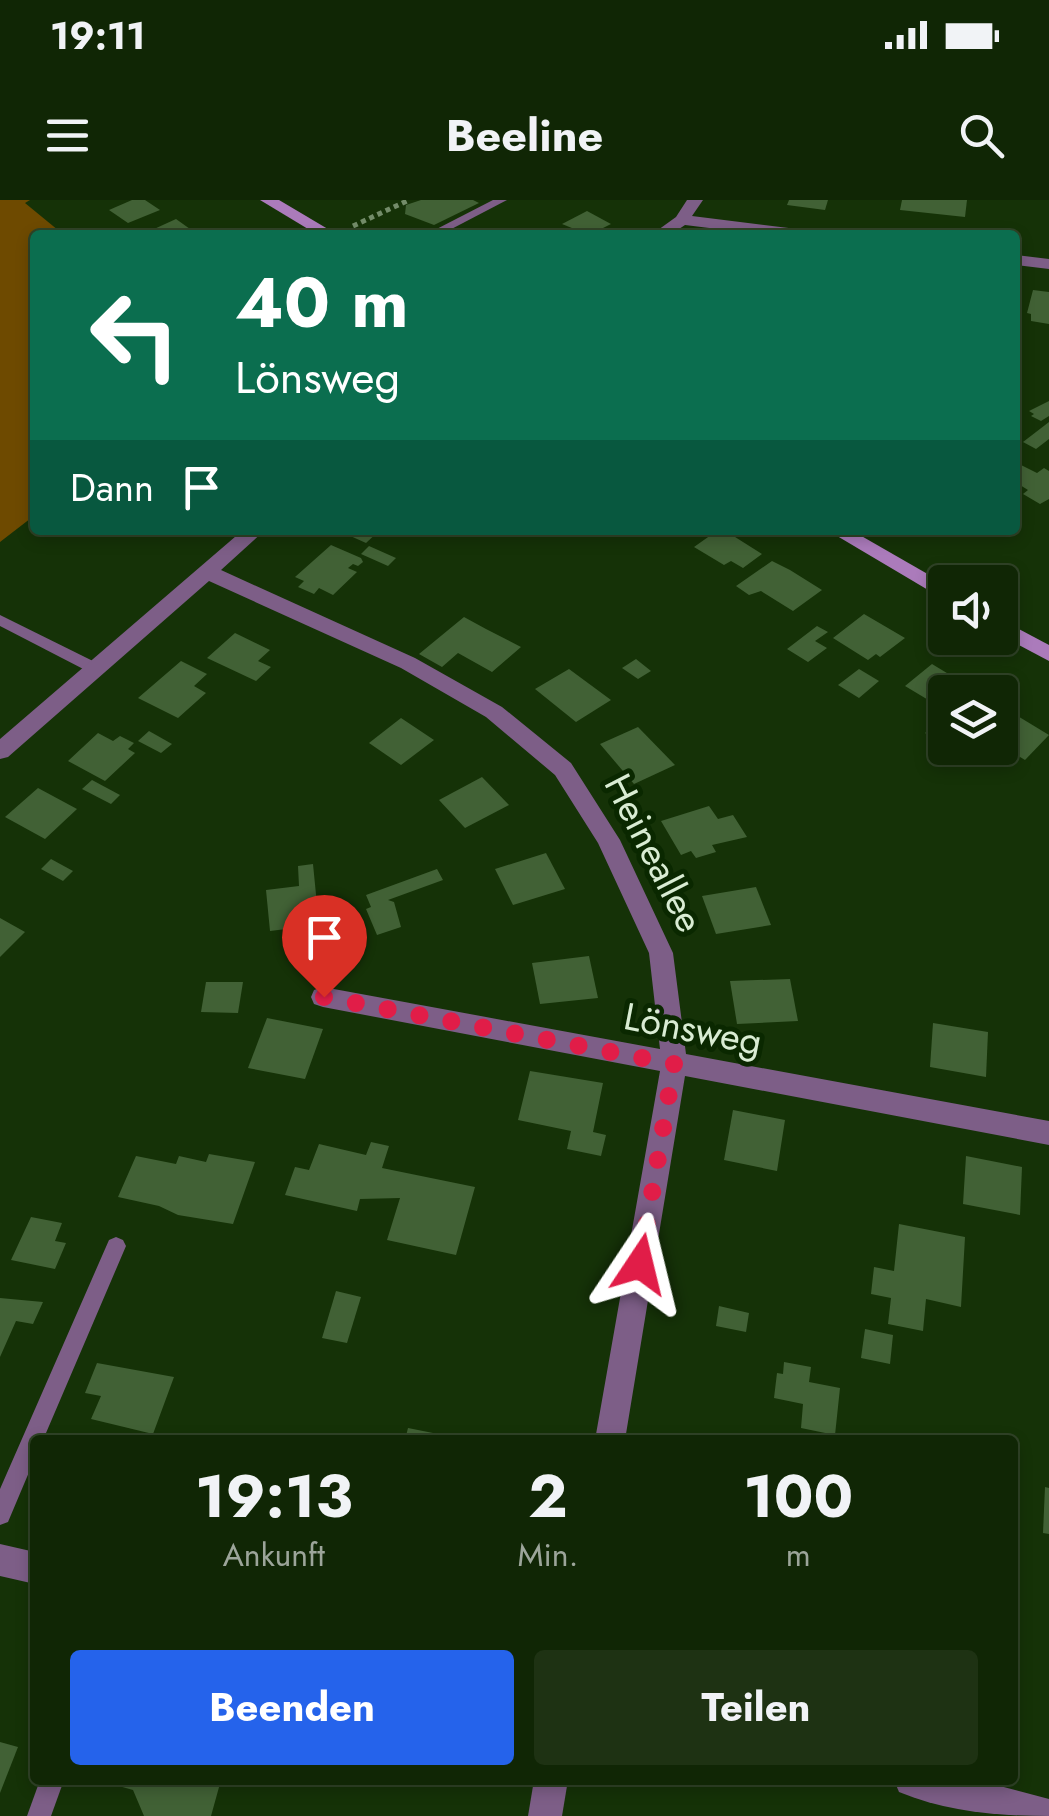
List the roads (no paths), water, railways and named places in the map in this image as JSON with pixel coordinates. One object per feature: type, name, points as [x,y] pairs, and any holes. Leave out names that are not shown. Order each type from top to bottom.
[{"type":"main road","points":[[268,200],[321,230]]},
{"type":"main road","points":[[846,535],[928,583]]},
{"type":"main road","points":[[1018,636],[1049,654]]},
{"type":"street","points":[[667,230],[682,220],[695,200]]},
{"type":"street","points":[[682,220],[764,230]]},
{"type":"street","points":[[1020,261],[1049,264]]},
{"type":"street","points":[[0,751],[249,535]]},
{"type":"street","name":"Heineallee","points":[[207,572],[408,663],[494,712],[562,769],[608,840],[661,953],[674,1064],[611,1435]]},
{"type":"street","name":"Lönsweg","points":[[324,997],[1049,1133]]},
{"type":"street","points":[[0,1560],[30,1567]]},
{"type":"street","points":[[545,1816],[550,1785]]},
{"type":"street","points":[[930,1785],[1049,1816]]},
{"type":"lane","points":[[441,230],[502,200]]},
{"type":"lane","points":[[0,620],[96,668]]},
{"type":"lane","points":[[34,1435],[116,1246]]},
{"type":"lane","points":[[0,1514],[30,1445]]},
{"type":"lane","points":[[39,1816],[50,1785]]}]
